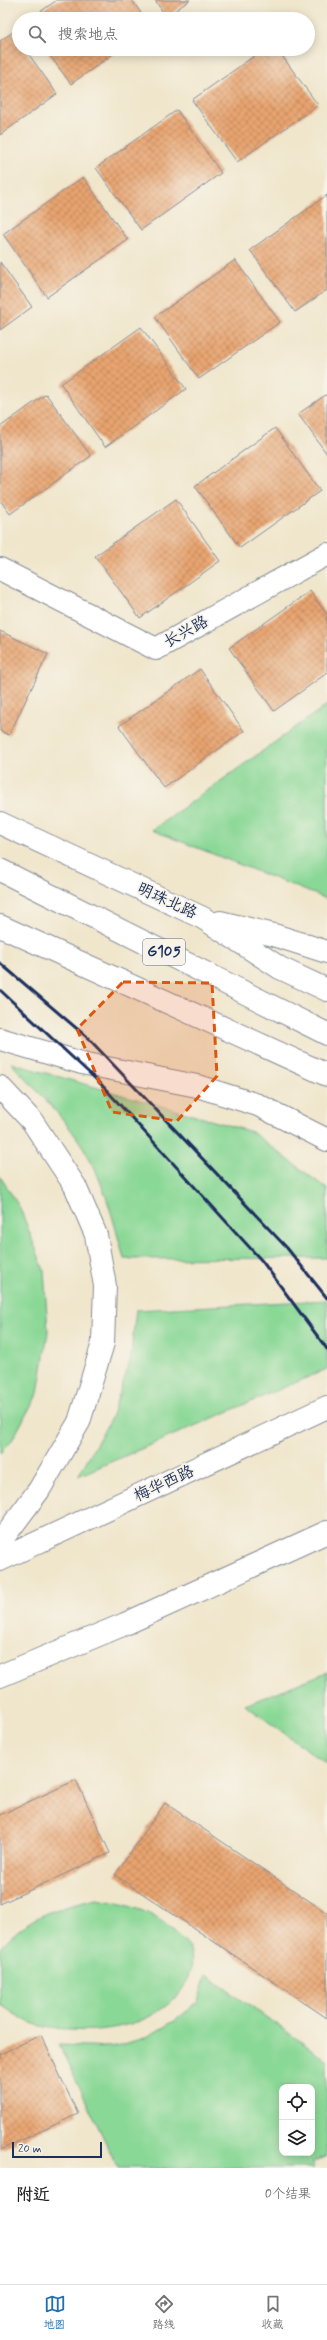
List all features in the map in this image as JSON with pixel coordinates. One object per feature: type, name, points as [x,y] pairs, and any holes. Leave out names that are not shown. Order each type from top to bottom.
[{"type":"main road","name":"长兴路","points":[[0,569],[156,649],[327,554]]},
{"type":"main road","name":"明珠北路","points":[[0,823],[203,918],[280,968],[327,990]]},
{"type":"main road","name":"G105","points":[[0,870],[327,1034]]},
{"type":"main road","points":[[203,918],[274,935],[327,952]]},
{"type":"main road","points":[[0,926],[327,1075]]},
{"type":"main road","points":[[0,1039],[82,1063],[197,1086],[258,1105],[327,1140]]},
{"type":"main road","points":[[0,1087],[32,1121],[75,1186],[96,1235],[105,1286],[103,1344],[79,1422],[39,1490],[0,1542]]},
{"type":"main road","name":"梅华西路","points":[[0,1560],[327,1407]]},
{"type":"main road","points":[[0,1676],[125,1624],[327,1532]]},
{"type":"highlighted area","points":[[123,982],[212,983],[217,1076],[177,1121],[112,1112],[77,1029]]},
{"type":"green space","points":[[327,705],[327,899],[152,830]]},
{"type":"green space","points":[[11,1063],[252,1132],[327,1189],[327,1258],[124,1259],[101,1183],[87,1154],[64,1121]]},
{"type":"green space","points":[[0,1176],[20,1208],[44,1270],[48,1332],[38,1393],[11,1442],[0,1453]]},
{"type":"green space","points":[[327,1300],[327,1369],[78,1476],[111,1418],[130,1362],[136,1310]]},
{"type":"green space","points":[[327,1672],[327,1764],[245,1705]]},
{"type":"green space","points":[[96,1899],[118,1903],[148,1913],[166,1924],[187,1943],[192,1961],[190,1974],[185,1986],[176,1996],[166,2006],[142,2020],[120,2027],[99,2030],[66,2030],[39,2026],[21,2018],[0,2004],[0,1948],[32,1920],[54,1910]]},
{"type":"green space","points":[[206,1975],[327,2060],[327,2156],[312,2162],[314,2168],[118,2168],[59,2045],[112,2047],[145,2038],[176,2020],[198,2002]]},
{"type":"building","points":[[57,0],[132,0],[140,12],[40,12]]},
{"type":"building","points":[[155,0],[190,0],[173,12],[163,12]]},
{"type":"building","points":[[12,33],[12,56],[30,56],[57,94],[0,135],[0,41]]},
{"type":"building","points":[[50,56],[110,56],[71,84]]},
{"type":"building","points":[[254,56],[282,56],[318,105],[237,162],[192,100]]},
{"type":"building","points":[[177,110],[221,173],[141,230],[96,168]]},
{"type":"building","points":[[83,177],[128,240],[47,297],[3,234]]},
{"type":"building","points":[[327,195],[327,290],[295,312],[250,250]]},
{"type":"building","points":[[235,260],[280,322],[199,379],[155,317]]},
{"type":"building","points":[[0,262],[32,307],[0,330]]},
{"type":"building","points":[[141,327],[186,389],[105,447],[61,384]]},
{"type":"building","points":[[46,394],[91,456],[10,514],[0,500],[0,427]]},
{"type":"building","points":[[327,394],[327,454],[298,414]]},
{"type":"building","points":[[275,428],[320,491],[240,548],[195,486]]},
{"type":"building","points":[[176,499],[220,561],[140,618],[95,556]]},
{"type":"building","points":[[310,591],[327,615],[327,673],[274,711],[229,648]]},
{"type":"building","points":[[0,631],[48,654],[9,735],[0,731]]},
{"type":"building","points":[[200,669],[244,731],[164,788],[119,726]]},
{"type":"building","points":[[76,1780],[110,1853],[0,1904],[0,1815]]},
{"type":"building","points":[[165,1803],[327,1913],[327,2018],[115,1875]]},
{"type":"building","points":[[41,2035],[78,2114],[0,2150],[0,2054]]},
{"type":"railway","points":[[0,963],[89,1039],[287,1248],[327,1298]]},
{"type":"railway","points":[[0,990],[100,1083],[262,1261],[327,1349]]}]
